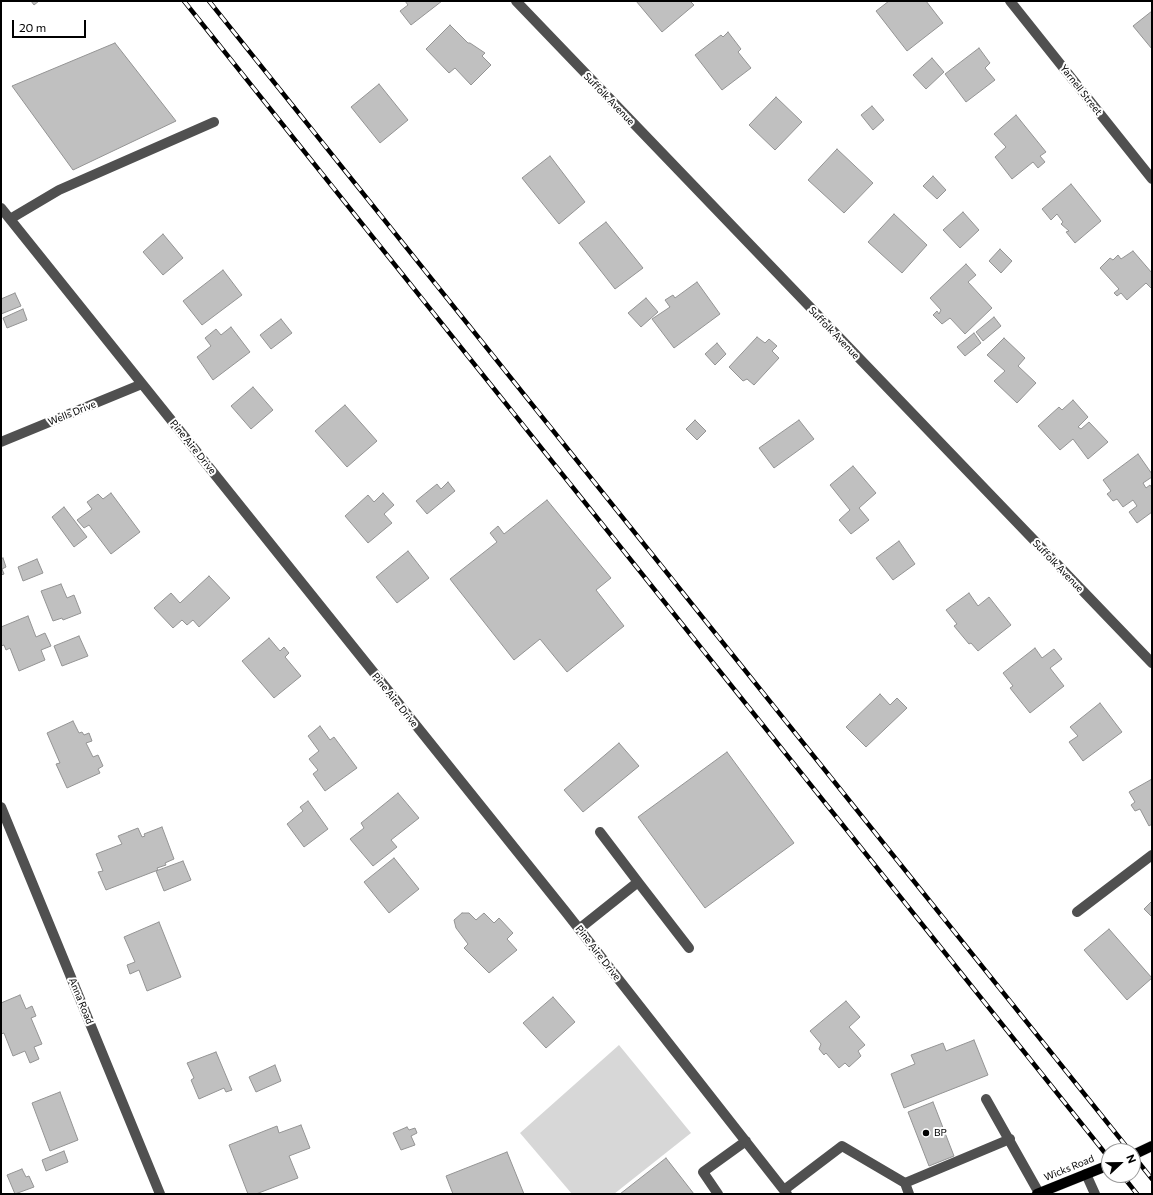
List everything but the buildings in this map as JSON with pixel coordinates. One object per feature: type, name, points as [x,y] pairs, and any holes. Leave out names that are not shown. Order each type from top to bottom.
[{"type":"main road","points":[[1141,1151],[1152,1146]]},
{"type":"main road","name":"Wicks Road","points":[[1038,1194],[1101,1168]]},
{"type":"street","name":"Suffolk Avenue","points":[[516,1],[1152,663]]},
{"type":"street","name":"Yarnell Street","points":[[1010,1],[1152,180]]},
{"type":"street","points":[[10,219],[59,190],[214,122]]},
{"type":"street","name":"Pine Aire Drive","points":[[1,208],[579,929],[786,1192]]},
{"type":"street","name":"Wells Drive","points":[[1,442],[142,384]]},
{"type":"street","name":"Anna Road","points":[[1,807],[160,1194]]},
{"type":"street","points":[[600,832],[689,948]]},
{"type":"street","points":[[1077,912],[1152,855]]},
{"type":"street","points":[[579,929],[638,882]]},
{"type":"street","points":[[986,1099],[1010,1138],[1038,1194]]},
{"type":"street","points":[[905,1183],[1010,1138]]},
{"type":"street","points":[[718,1194],[703,1172],[746,1141]]},
{"type":"street","points":[[786,1192],[842,1146],[905,1183],[909,1194]]},
{"type":"street","points":[[1086,1174],[1095,1194]]},
{"type":"shaded area","points":[[619,1045],[691,1133],[614,1194],[572,1194],[520,1133]]},
{"type":"railway","points":[[184,1],[1101,1148]]},
{"type":"railway","points":[[209,1],[1124,1143]]},
{"type":"railway","points":[[1141,1165],[1152,1179]]},
{"type":"railway","points":[[1128,1183],[1137,1194]]},
{"type":"place","name":"BP","points":[[926,1133]]}]
